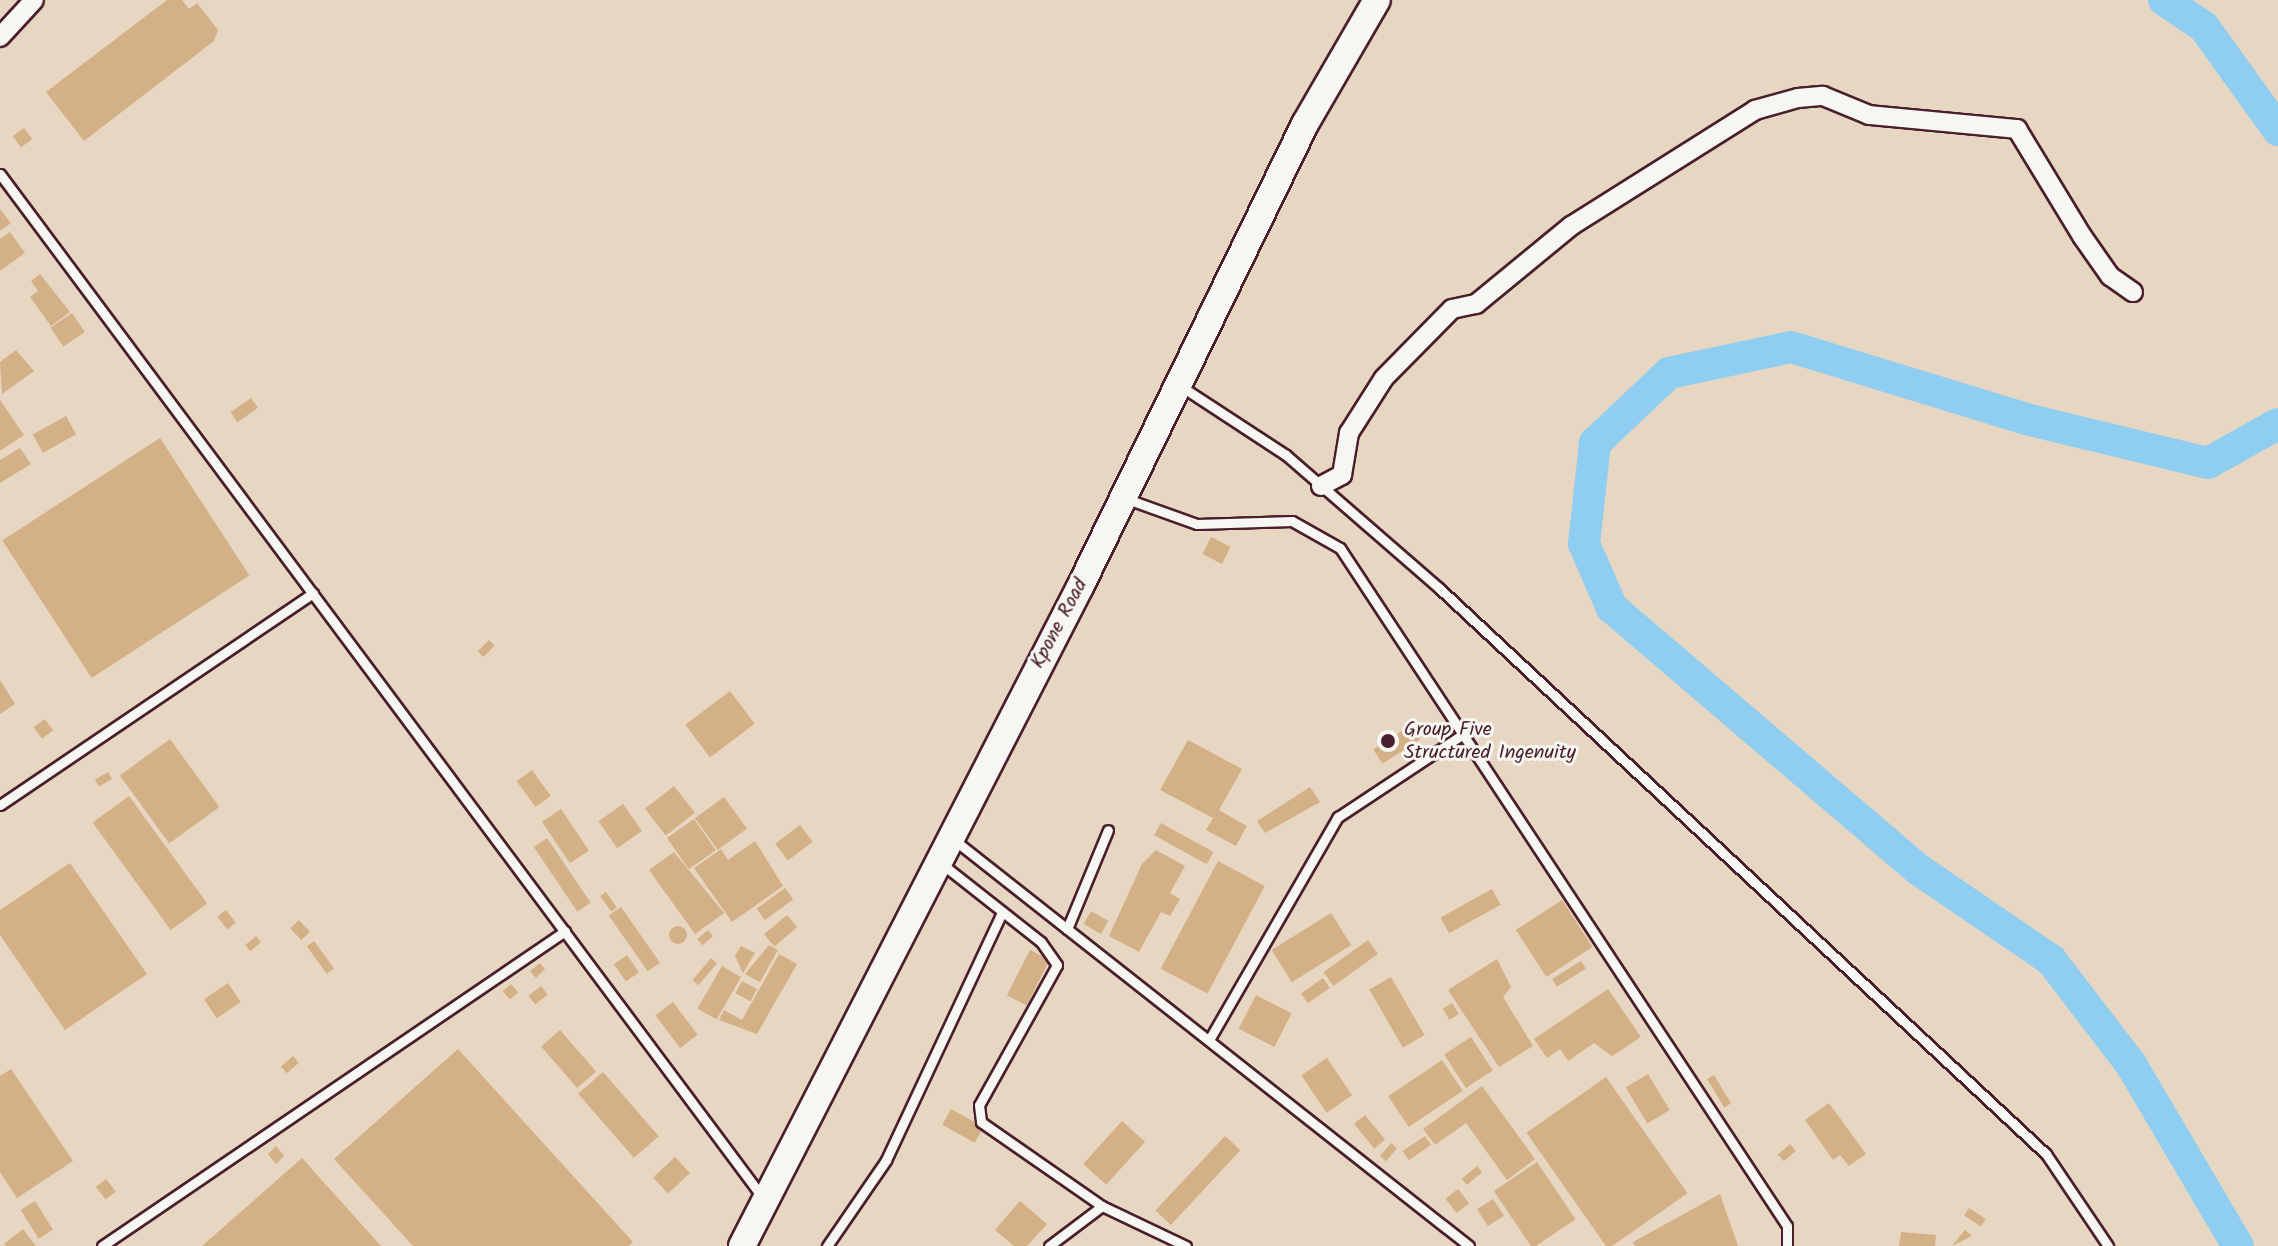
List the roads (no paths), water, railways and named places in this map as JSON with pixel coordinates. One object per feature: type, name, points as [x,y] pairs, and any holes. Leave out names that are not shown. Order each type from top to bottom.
[{"type":"main road","name":"Kpone Road","points":[[742,1246],[763,1198],[1124,498],[1305,124],[1377,0]]},
{"type":"street","points":[[0,37],[34,0]]},
{"type":"street","points":[[1321,486],[1342,475],[1349,433],[1384,378],[1452,309],[1476,304],[1571,226],[1755,110],[1798,98],[1823,96],[1869,115],[2017,129],[2110,276],[2133,292]]},
{"type":"lane","points":[[0,174],[763,1198]]},
{"type":"lane","points":[[1179,385],[1321,486],[2046,1154],[2108,1246]]},
{"type":"lane","points":[[1124,498],[1197,524],[1292,521],[1322,534],[1340,548],[1465,733],[1787,1226],[1787,1246]]},
{"type":"lane","points":[[0,805],[313,593]]},
{"type":"lane","points":[[1209,1040],[1338,817],[1465,733]]},
{"type":"lane","points":[[1067,929],[1108,830]]},
{"type":"lane","points":[[950,837],[1469,1246]]},
{"type":"lane","points":[[939,861],[1048,948],[1057,974],[978,1116],[1102,1206],[1186,1246]]},
{"type":"lane","points":[[827,1246],[886,1160],[1002,912]]},
{"type":"lane","points":[[102,1246],[565,931]]},
{"type":"lane","points":[[1049,1246],[1102,1206]]},
{"type":"waterway","points":[[2164,0],[2204,27],[2278,130]]},
{"type":"waterway","points":[[2238,1246],[2130,1063],[2051,960],[1919,870],[1612,608],[1584,544],[1595,443],[1669,373],[1791,347],[2030,420],[2208,463],[2278,424]]},
{"type":"place","name":"Group Five Structured Ingenuity","points":[[1388,741]]}]
